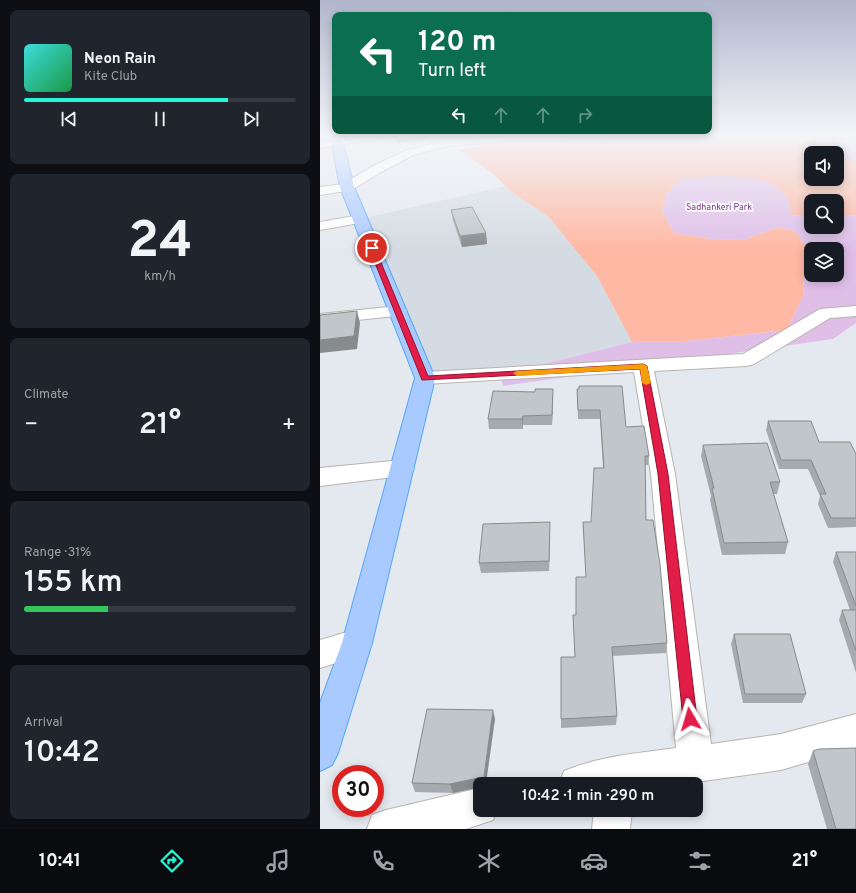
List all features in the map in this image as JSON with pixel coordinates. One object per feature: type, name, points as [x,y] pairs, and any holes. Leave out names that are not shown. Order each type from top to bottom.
[{"type":"main road","points":[[320,753],[357,643],[425,378],[341,173]]},
{"type":"street","points":[[320,191],[347,187],[371,173]]},
{"type":"street","points":[[320,226],[360,220]]},
{"type":"street","points":[[320,320],[398,311]]},
{"type":"street","points":[[425,378],[747,360],[826,313],[856,311]]},
{"type":"street","points":[[643,366],[663,474],[696,764]]},
{"type":"street","points":[[320,477],[402,468]]},
{"type":"street","points":[[320,654],[357,643]]},
{"type":"street","points":[[628,777],[696,764],[781,752],[856,731]]},
{"type":"street","points":[[386,829],[473,809]]},
{"type":"street","points":[[611,829],[612,817]]},
{"type":"shaded area","points":[[492,173],[804,173],[804,186],[844,186],[844,173],[856,173],[856,215],[844,216],[844,194],[804,194],[804,216],[791,215],[790,205],[786,196],[777,188],[766,182],[738,176],[682,178],[667,193],[662,210],[674,233],[711,239],[744,240],[778,227],[795,231],[804,244],[803,296],[787,330],[686,341],[632,342],[597,276],[548,216],[514,194]]},
{"type":"shaded area","points":[[506,186],[515,194],[548,216],[597,276],[632,342],[500,375],[425,378],[360,219]]},
{"type":"green space","name":"Sadhankeri Park","points":[[719,175],[756,179],[772,185],[786,196],[791,215],[804,216],[804,234],[844,234],[844,216],[856,215],[856,323],[833,339],[503,386],[500,375],[632,342],[686,341],[787,330],[803,296],[804,280],[804,282],[844,282],[844,242],[804,242],[804,244],[795,231],[778,227],[744,240],[711,239],[674,233],[662,210],[667,193],[682,178]]},
{"type":"building","points":[[472,207],[486,233],[460,236],[451,210]]},
{"type":"building","points":[[357,311],[354,336],[320,340],[320,315]]},
{"type":"building","points":[[579,386],[622,386],[626,427],[644,426],[649,456],[645,456],[646,520],[653,520],[660,564],[667,643],[612,647],[617,716],[561,719],[561,657],[575,657],[573,615],[576,615],[576,577],[586,577],[583,522],[591,522],[594,468],[604,468],[600,410],[578,410],[577,389],[579,389]]},
{"type":"building","points":[[535,389],[553,389],[552,415],[523,416],[522,419],[488,419],[493,391],[535,392]]},
{"type":"building","points":[[768,421],[811,421],[819,442],[850,442],[856,454],[856,518],[831,518],[820,494],[826,494],[811,460],[781,460]]},
{"type":"building","points":[[767,443],[780,482],[770,482],[788,542],[724,543],[712,488],[714,488],[703,445]]},
{"type":"building","points":[[550,522],[549,561],[479,563],[483,524]]},
{"type":"building","points":[[836,552],[856,552],[856,606]]},
{"type":"building","points":[[842,610],[856,610],[856,651]]},
{"type":"building","points":[[734,634],[790,634],[806,694],[745,694]]},
{"type":"building","points":[[427,709],[493,710],[484,777],[473,777],[473,779],[450,784],[412,783]]},
{"type":"building","points":[[856,748],[856,829],[836,829],[813,751],[819,749]]},
{"type":"slow traffic","points":[[517,373],[643,366],[646,383]]},
{"type":"route","points":[[372,248],[425,378],[643,366],[663,474],[690,719]]}]
